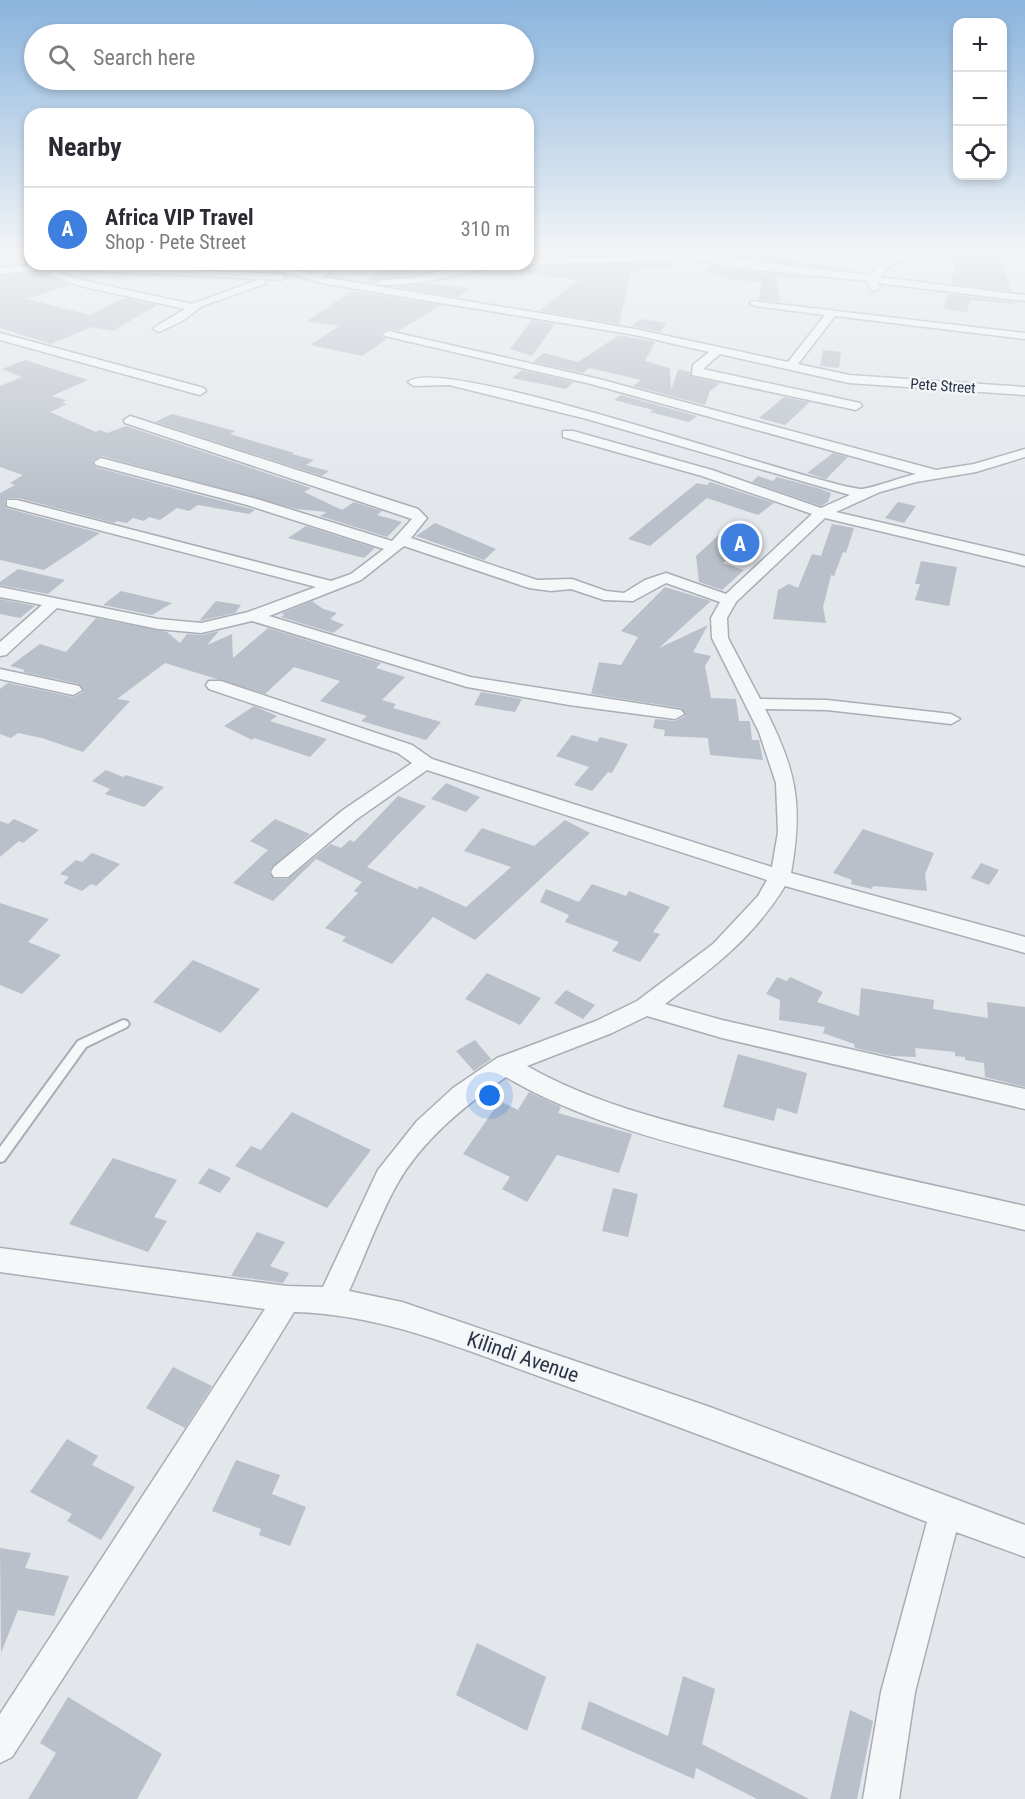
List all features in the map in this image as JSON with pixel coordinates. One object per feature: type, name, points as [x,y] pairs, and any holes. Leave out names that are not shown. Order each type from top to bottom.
[{"type":"street","name":"Pete Street","points":[[635,332],[790,367],[875,382],[1025,391]]},
{"type":"street","points":[[790,367],[817,332]]},
{"type":"street","points":[[991,332],[1025,336]]},
{"type":"street","points":[[389,334],[633,389],[936,475]]},
{"type":"street","points":[[0,336],[200,391]]},
{"type":"street","points":[[717,351],[697,368],[696,372],[856,406]]},
{"type":"street","points":[[414,382],[449,381],[591,416],[863,495]]},
{"type":"street","points":[[0,592],[158,624],[201,628],[253,615],[356,577],[398,543],[420,518],[413,512],[130,420]]},
{"type":"street","points":[[568,434],[707,473],[822,513],[1025,561]]},
{"type":"street","points":[[331,1300],[387,1178],[426,1128],[462,1095],[506,1065],[604,1027],[645,1007],[721,950],[765,901],[780,877],[788,832],[786,783],[772,741],[720,638],[719,618],[729,600],[822,513],[875,489],[1003,461],[1025,453]]},
{"type":"street","points":[[1003,461],[1025,465]]},
{"type":"street","points":[[101,462],[398,543],[535,585],[572,584],[604,595],[627,598],[651,583],[666,578],[729,600]]},
{"type":"street","points":[[12,503],[332,586]]},
{"type":"street","points":[[0,651],[55,602]]},
{"type":"street","points":[[253,615],[467,682],[569,700],[675,714]]},
{"type":"street","points":[[0,675],[73,690]]},
{"type":"street","points":[[215,685],[405,749],[425,763],[780,877],[1025,945]]},
{"type":"street","points":[[752,704],[827,705],[951,719]]},
{"type":"street","points":[[281,872],[331,826],[377,793],[425,763]]},
{"type":"street","points":[[645,1007],[722,1029],[1025,1099]]},
{"type":"street","points":[[506,1065],[566,1099],[627,1121],[764,1157],[1025,1218]]},
{"type":"street","name":"Kilindi Avenue","points":[[0,1260],[287,1299],[331,1300],[402,1316],[707,1421],[945,1513],[1025,1541]]},
{"type":"street","points":[[0,1744],[178,1472],[287,1299]]},
{"type":"street","points":[[881,1799],[898,1692],[945,1513]]},
{"type":"lane","points":[[0,1157],[82,1044],[123,1024]]},
{"type":"building","points":[[13,332],[80,332],[51,344]]},
{"type":"building","points":[[330,332],[382,332],[381,336],[387,339],[362,356],[310,345]]},
{"type":"building","points":[[523,332],[549,332],[532,356],[510,349]]},
{"type":"building","points":[[619,335],[655,342],[645,361],[670,368],[671,390],[678,369],[690,372],[692,377],[720,383],[710,391],[705,405],[633,386],[641,380],[589,368],[583,373],[533,362],[544,353],[578,362]]},
{"type":"building","points":[[823,350],[841,352],[839,368],[820,366]]},
{"type":"building","points":[[25,360],[88,380],[52,396],[66,400],[62,403],[67,404],[50,412],[96,432],[100,430],[107,433],[126,426],[311,488],[304,492],[342,510],[354,502],[382,511],[377,515],[402,522],[387,537],[320,516],[327,512],[296,509],[102,456],[92,461],[95,467],[255,510],[249,514],[198,505],[189,511],[177,508],[160,520],[149,517],[144,521],[133,518],[127,523],[117,521],[114,523],[18,498],[7,498],[6,508],[100,533],[44,570],[0,560],[0,493],[15,485],[10,483],[23,475],[0,467],[0,386],[22,377],[2,369]]},
{"type":"building","points":[[522,370],[573,382],[566,389],[512,378]]},
{"type":"building","points":[[621,395],[697,416],[689,422],[650,412],[653,410],[614,400]]},
{"type":"building","points":[[784,397],[810,402],[785,425],[759,418]]},
{"type":"building","points":[[172,414],[235,431],[230,434],[314,460],[306,465],[329,471],[322,476],[155,422]]},
{"type":"building","points":[[833,453],[848,457],[826,479],[807,473]]},
{"type":"building","points":[[758,476],[773,481],[777,477],[831,493],[828,502],[821,506],[752,482]]},
{"type":"building","points":[[710,482],[774,503],[758,515],[707,498],[650,546],[628,539],[697,483],[707,485]]},
{"type":"building","points":[[898,502],[916,506],[904,523],[885,518]]},
{"type":"building","points":[[435,523],[496,549],[484,560],[416,536]]},
{"type":"building","points":[[832,524],[854,528],[846,553],[843,552],[834,576],[831,575],[823,607],[826,623],[773,619],[778,590],[789,584],[798,588],[812,554],[821,556]]},
{"type":"building","points":[[306,526],[375,548],[364,558],[288,538]]},
{"type":"building","points":[[720,534],[746,543],[723,563],[744,570],[722,590],[699,582],[696,556]]},
{"type":"building","points":[[921,561],[957,567],[949,606],[915,600],[920,584],[915,584]]},
{"type":"building","points":[[18,569],[65,580],[48,594],[0,585],[0,582]]},
{"type":"building","points":[[665,587],[711,601],[659,648],[708,625],[693,652],[711,656],[705,666],[711,698],[736,699],[739,721],[750,721],[752,740],[759,740],[763,760],[710,755],[708,738],[664,736],[665,730],[653,728],[655,719],[675,721],[685,716],[681,708],[591,694],[599,662],[621,665],[638,637],[621,631]]},
{"type":"building","points":[[121,591],[172,603],[152,615],[103,605]]},
{"type":"building","points":[[0,599],[35,606],[20,618],[0,614]]},
{"type":"building","points":[[216,601],[241,605],[235,613],[199,621]]},
{"type":"building","points":[[312,601],[323,609],[337,613],[330,619],[344,625],[333,633],[281,617],[284,615],[282,613]]},
{"type":"building","points":[[96,618],[167,632],[180,643],[187,634],[202,635],[219,631],[207,645],[232,634],[233,658],[268,628],[381,663],[376,668],[405,677],[382,700],[396,704],[393,708],[441,722],[426,740],[361,721],[367,716],[320,701],[340,681],[294,667],[265,694],[165,663],[117,699],[130,701],[83,752],[42,738],[18,733],[11,738],[0,734],[0,689],[8,683],[73,697],[83,692],[79,684],[23,672],[25,670],[10,666],[40,644],[66,652]]},
{"type":"building","points":[[481,692],[522,699],[515,712],[474,705]]},
{"type":"building","points":[[254,706],[277,716],[270,721],[327,739],[310,757],[254,738],[252,740],[224,726]]},
{"type":"building","points":[[572,735],[597,742],[600,737],[628,744],[612,773],[608,772],[592,791],[574,785],[589,767],[556,756]]},
{"type":"building","points":[[106,770],[123,777],[126,775],[164,787],[144,807],[105,794],[110,789],[92,781]]},
{"type":"building","points":[[446,783],[480,797],[466,812],[431,799]]},
{"type":"building","points":[[398,796],[426,806],[367,867],[417,889],[420,886],[466,907],[511,867],[464,851],[482,828],[534,846],[565,820],[590,833],[475,940],[433,917],[392,964],[342,941],[346,937],[325,928],[358,893],[354,891],[362,882],[316,859],[273,901],[233,883],[268,850],[250,841],[275,819],[310,834],[269,871],[274,879],[288,879],[331,844],[341,848],[350,840],[354,842]]},
{"type":"building","points":[[14,819],[39,830],[23,843],[19,841],[0,857],[0,821],[8,824]]},
{"type":"building","points":[[863,829],[934,853],[925,874],[927,891],[873,886],[872,889],[851,884],[852,880],[833,873]]},
{"type":"building","points":[[92,853],[120,864],[96,886],[91,884],[82,891],[63,883],[69,877],[60,874],[76,860],[82,862]]},
{"type":"building","points":[[981,863],[999,870],[989,885],[971,878]]},
{"type":"building","points":[[592,884],[626,896],[629,891],[670,907],[653,932],[660,934],[640,962],[612,951],[619,942],[565,922],[569,915],[540,902],[546,889],[579,902]]},
{"type":"building","points":[[0,903],[49,919],[28,942],[61,955],[22,994],[0,985]]},
{"type":"building","points":[[193,960],[260,989],[221,1033],[153,1002]]},
{"type":"building","points":[[487,973],[541,998],[520,1025],[465,999]]},
{"type":"building","points":[[777,977],[787,981],[790,977],[823,992],[817,1002],[859,1016],[861,988],[934,1000],[933,1009],[988,1018],[987,1002],[1025,1007],[1025,1087],[985,1077],[984,1063],[965,1060],[965,1057],[955,1056],[955,1052],[915,1048],[916,1057],[891,1056],[855,1048],[854,1044],[823,1033],[825,1027],[779,1020],[780,1000],[766,994]]},
{"type":"building","points":[[566,990],[595,1005],[583,1019],[554,1003]]},
{"type":"building","points":[[475,1040],[491,1059],[474,1071],[456,1051]]},
{"type":"building","points":[[738,1054],[807,1073],[797,1114],[777,1108],[774,1121],[723,1107]]},
{"type":"building","points":[[529,1092],[561,1107],[558,1113],[632,1134],[619,1173],[557,1155],[527,1202],[502,1189],[510,1177],[463,1154],[500,1101],[518,1110]]},
{"type":"building","points":[[292,1112],[371,1150],[327,1208],[235,1166],[251,1146],[261,1150]]},
{"type":"building","points":[[113,1158],[177,1180],[154,1217],[167,1221],[148,1252],[69,1224]]},
{"type":"building","points":[[209,1168],[231,1178],[220,1193],[198,1183]]},
{"type":"building","points":[[613,1188],[638,1194],[628,1237],[602,1231]]},
{"type":"building","points":[[257,1232],[285,1242],[270,1266],[289,1273],[283,1283],[231,1276]]},
{"type":"building","points":[[173,1367],[212,1386],[185,1428],[146,1408]]},
{"type":"building","points":[[67,1439],[98,1456],[92,1465],[135,1487],[101,1540],[67,1521],[72,1514],[30,1492]]},
{"type":"building","points":[[236,1460],[280,1475],[272,1494],[306,1507],[290,1546],[259,1535],[261,1529],[212,1511]]},
{"type":"building","points":[[0,1548],[31,1553],[25,1568],[69,1576],[54,1616],[18,1610],[1,1653]]},
{"type":"building","points":[[477,1643],[546,1677],[527,1731],[456,1695]]},
{"type":"building","points":[[683,1676],[715,1689],[702,1744],[809,1799],[757,1799],[696,1768],[694,1779],[581,1729],[589,1701],[668,1736]]},
{"type":"building","points":[[68,1697],[162,1754],[137,1799],[28,1799],[56,1753],[40,1743]]},
{"type":"building","points":[[850,1710],[873,1721],[857,1799],[830,1799]]},
{"type":"place","name":"Africa VIP Travel","points":[[740,543]]}]
